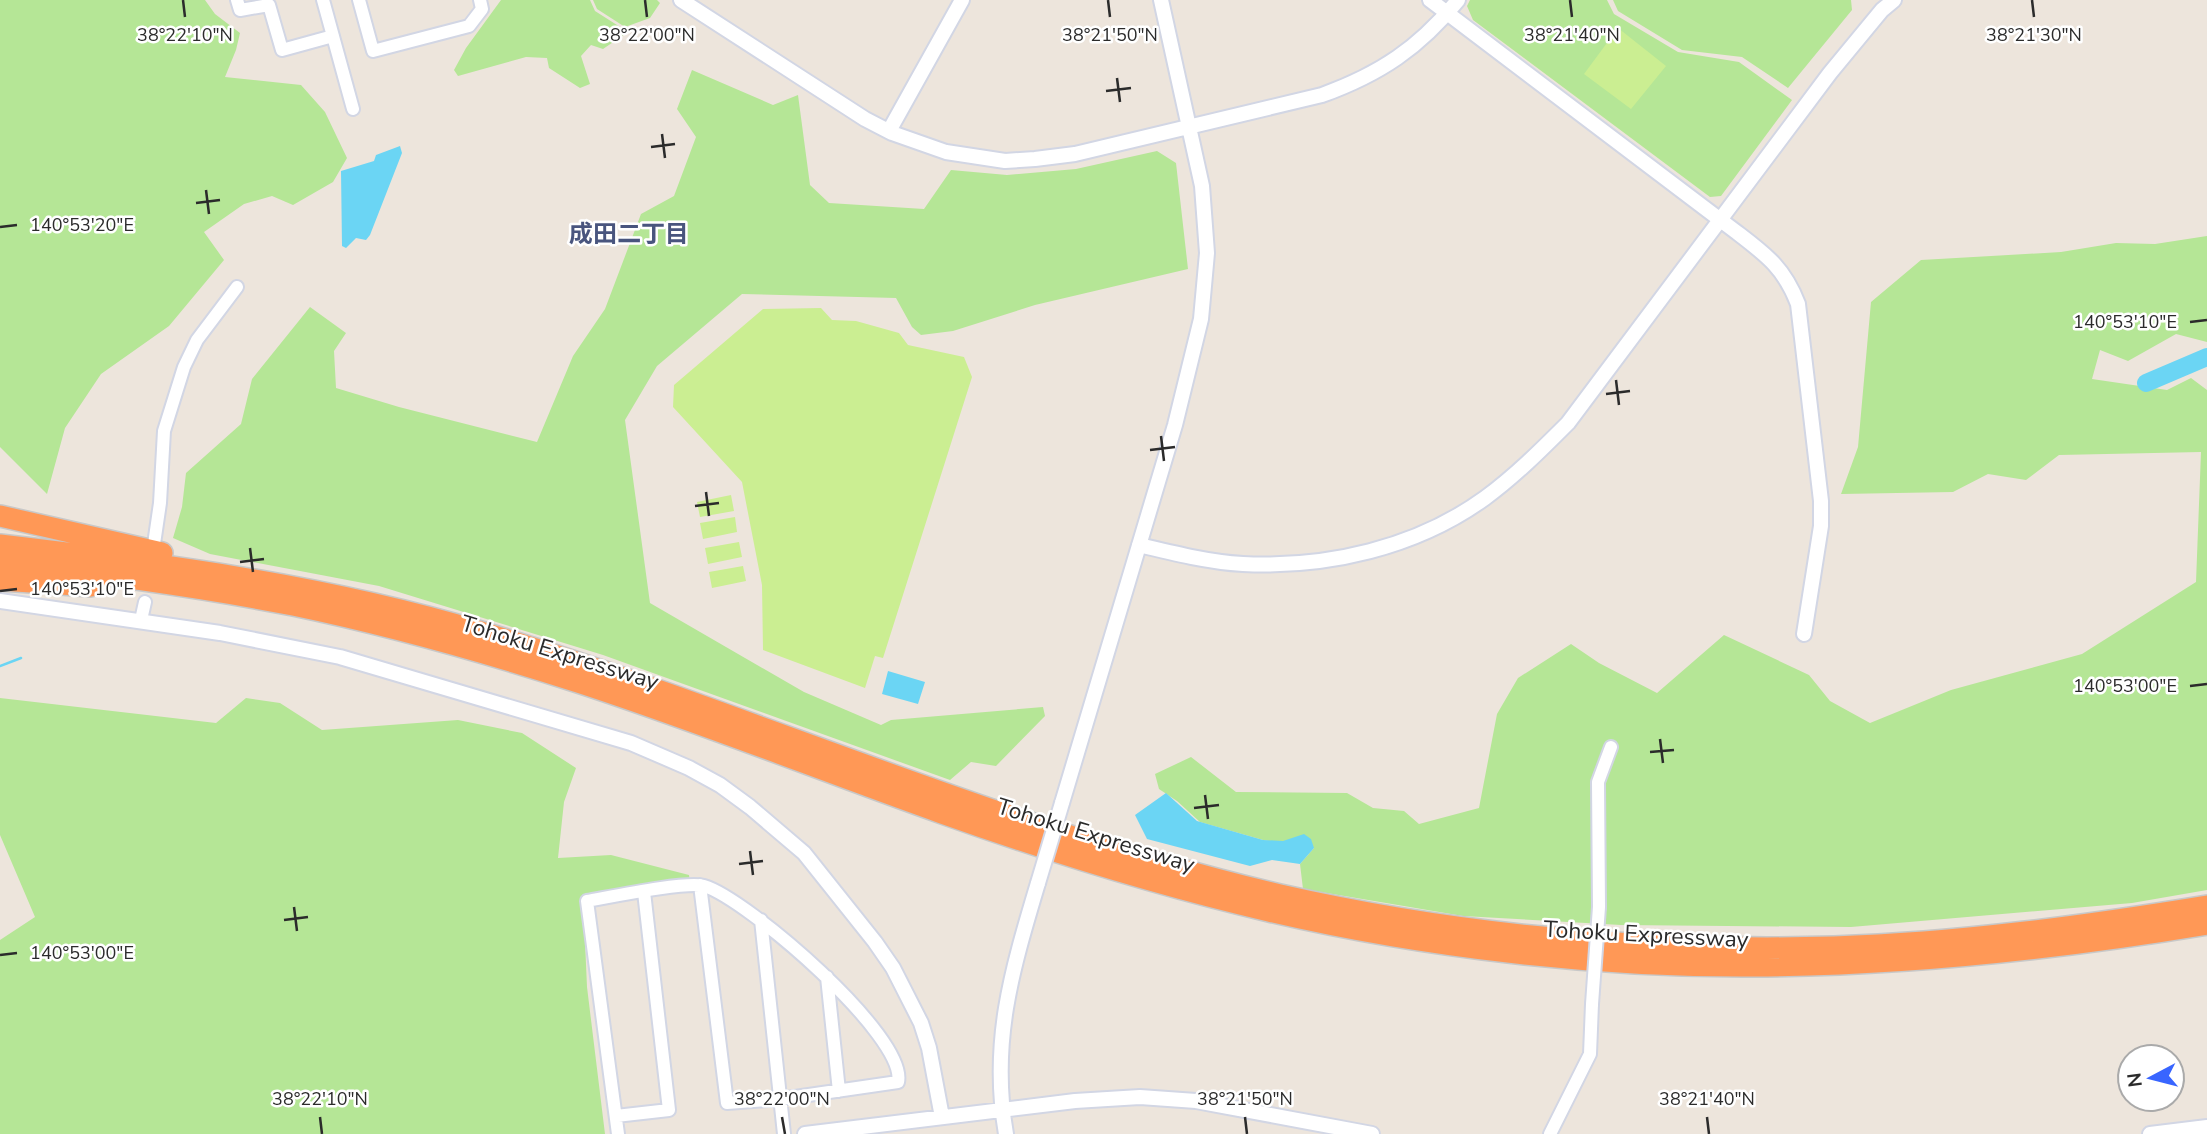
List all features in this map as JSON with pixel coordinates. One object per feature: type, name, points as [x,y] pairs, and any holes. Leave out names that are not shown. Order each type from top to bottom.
[{"type":"highway","points":[[0,516],[187,558],[244,578]]},
{"type":"highway","name":"Tohoku Expressway","points":[[0,545],[244,578],[348,598],[479,632],[585,666],[1075,838],[1280,895],[1375,914],[1558,938],[1665,947],[1752,948],[1933,941],[2030,931],[2207,906]]},
{"type":"highway","name":"Tohoku Expressway","points":[[0,562],[122,576],[257,599],[347,618],[461,647],[578,682],[1068,856],[1261,909],[1378,932],[1465,946],[1555,956],[1751,967],[1934,959],[2031,950],[2207,924]]},
{"type":"highway","points":[[0,580],[108,587],[218,599],[347,618]]},
{"type":"street","points":[[237,0],[240,10],[270,5],[282,50],[333,36]]},
{"type":"street","points":[[323,0],[352,109]]},
{"type":"street","points":[[359,0],[373,51],[469,26],[482,9],[480,0]]},
{"type":"street","points":[[681,0],[865,120],[946,152],[1005,161],[1075,154],[1299,101],[1343,87],[1392,63],[1458,0]]},
{"type":"street","points":[[888,131],[962,0]]},
{"type":"street","points":[[1006,1134],[1000,1048],[1003,1018],[1017,953],[1175,425],[1201,320],[1207,253],[1206,221],[1191,127],[1161,0]]},
{"type":"street","points":[[1430,0],[1721,220],[1780,268],[1787,279],[1798,304],[1821,501],[1821,526],[1804,634]]},
{"type":"street","points":[[1139,545],[1240,564],[1278,565],[1345,557],[1389,546],[1429,530],[1483,499],[1525,466],[1568,423],[1830,74],[1882,10],[1894,0]]},
{"type":"street","points":[[154,544],[160,503],[164,431],[184,368],[197,340],[237,287]]},
{"type":"street","points":[[0,601],[220,633],[340,657],[631,743],[689,768],[720,785],[750,807],[810,860],[893,968],[921,1023],[929,1048],[942,1117]]},
{"type":"street","points":[[141,620],[145,603]]},
{"type":"street","points":[[1550,1134],[1590,1054],[1600,907],[1598,782],[1611,747]]},
{"type":"street","points":[[618,1134],[587,901],[700,885],[730,898],[761,920],[827,977],[859,1009],[890,1054],[900,1076],[898,1082],[781,1099],[727,1103],[700,885]]},
{"type":"street","points":[[616,1116],[669,1110],[645,892]]},
{"type":"street","points":[[761,920],[784,1134]]},
{"type":"street","points":[[827,977],[839,1091]]},
{"type":"street","points":[[805,1134],[1119,1098],[1196,1101],[1373,1134]]},
{"type":"street","points":[[2150,1134],[2207,1127]]},
{"type":"green space","points":[[0,0],[205,0],[215,14],[240,33],[225,77],[301,85],[325,112],[347,158],[333,182],[293,205],[272,196],[244,204],[204,232],[224,260],[169,326],[101,374],[65,428],[47,494],[0,447]]},
{"type":"green space","points":[[501,0],[590,0],[595,11],[628,32],[603,49],[591,45],[581,56],[590,84],[580,88],[549,68],[547,58],[526,57],[458,76],[454,70],[466,48]]},
{"type":"green space","points":[[593,0],[657,0],[660,3],[650,18],[625,27],[597,9]]},
{"type":"green space","points":[[1470,0],[1607,0],[1614,14],[1678,52],[1739,62],[1792,100],[1721,196],[1710,197],[1473,20],[1467,6]]},
{"type":"green space","points":[[1613,0],[1851,0],[1852,10],[1788,88],[1742,57],[1682,50],[1618,11]]},
{"type":"green space","points":[[1618,28],[1666,66],[1631,109],[1584,74]]},
{"type":"green space","points":[[692,70],[773,105],[798,95],[810,185],[829,203],[924,209],[951,170],[1007,175],[1076,169],[1157,151],[1176,163],[1188,269],[1035,305],[953,331],[921,335],[912,327],[896,298],[742,294],[657,366],[625,420],[650,603],[804,692],[881,725],[891,720],[1043,707],[1045,716],[996,766],[971,762],[950,780],[603,655],[379,586],[210,554],[173,538],[182,507],[186,473],[241,424],[252,379],[310,307],[346,333],[334,351],[336,388],[537,442],[573,356],[605,309],[641,214],[674,196],[696,137],[677,109]]},
{"type":"green space","points":[[2207,236],[2207,342],[2176,334],[2128,361],[2100,350],[2092,379],[2167,390],[2191,378],[2207,390],[2207,890],[2132,903],[1851,927],[1621,925],[1463,916],[1303,889],[1300,864],[1314,848],[1263,840],[1200,822],[1159,789],[1155,774],[1191,757],[1236,792],[1347,793],[1373,808],[1404,811],[1419,824],[1479,808],[1497,714],[1518,678],[1571,644],[1599,663],[1657,693],[1724,635],[1809,675],[1830,701],[1870,723],[1951,690],[2082,654],[2196,582],[2201,452],[2059,455],[2026,480],[1988,474],[1953,492],[1841,494],[1858,447],[1871,302],[1921,260],[2061,252],[2116,243],[2155,244]]},
{"type":"green space","points":[[821,308],[832,320],[856,321],[899,333],[908,345],[964,357],[972,377],[883,658],[875,656],[865,688],[763,650],[762,585],[742,482],[673,407],[674,385],[763,309]]},
{"type":"green space","points":[[731,495],[734,511],[700,517],[697,502]]},
{"type":"green space","points":[[735,517],[737,532],[703,539],[700,523]]},
{"type":"green space","points":[[739,542],[742,557],[708,564],[705,548]]},
{"type":"green space","points":[[743,566],[746,581],[712,588],[709,572]]},
{"type":"green space","points":[[0,698],[216,723],[246,698],[280,703],[322,730],[458,720],[522,733],[576,768],[564,802],[558,858],[611,855],[689,875],[690,883],[583,896],[587,987],[605,1134],[0,1134],[0,940],[35,917],[0,835]]},
{"type":"water","points":[[400,146],[402,153],[370,235],[366,240],[356,238],[346,248],[342,246],[341,171],[374,161],[376,155]]},
{"type":"water","points":[[888,671],[925,682],[918,704],[882,694]]},
{"type":"water","points":[[1166,793],[1197,821],[1263,840],[1283,841],[1304,834],[1311,839],[1314,848],[1300,864],[1272,860],[1250,866],[1147,839],[1135,815]]},
{"type":"waterway","points":[[2146,383],[2207,357]]},
{"type":"waterway","points":[[0,666],[21,658]]},
{"type":"district","name":"成田二丁目","points":[[629,234]]}]
